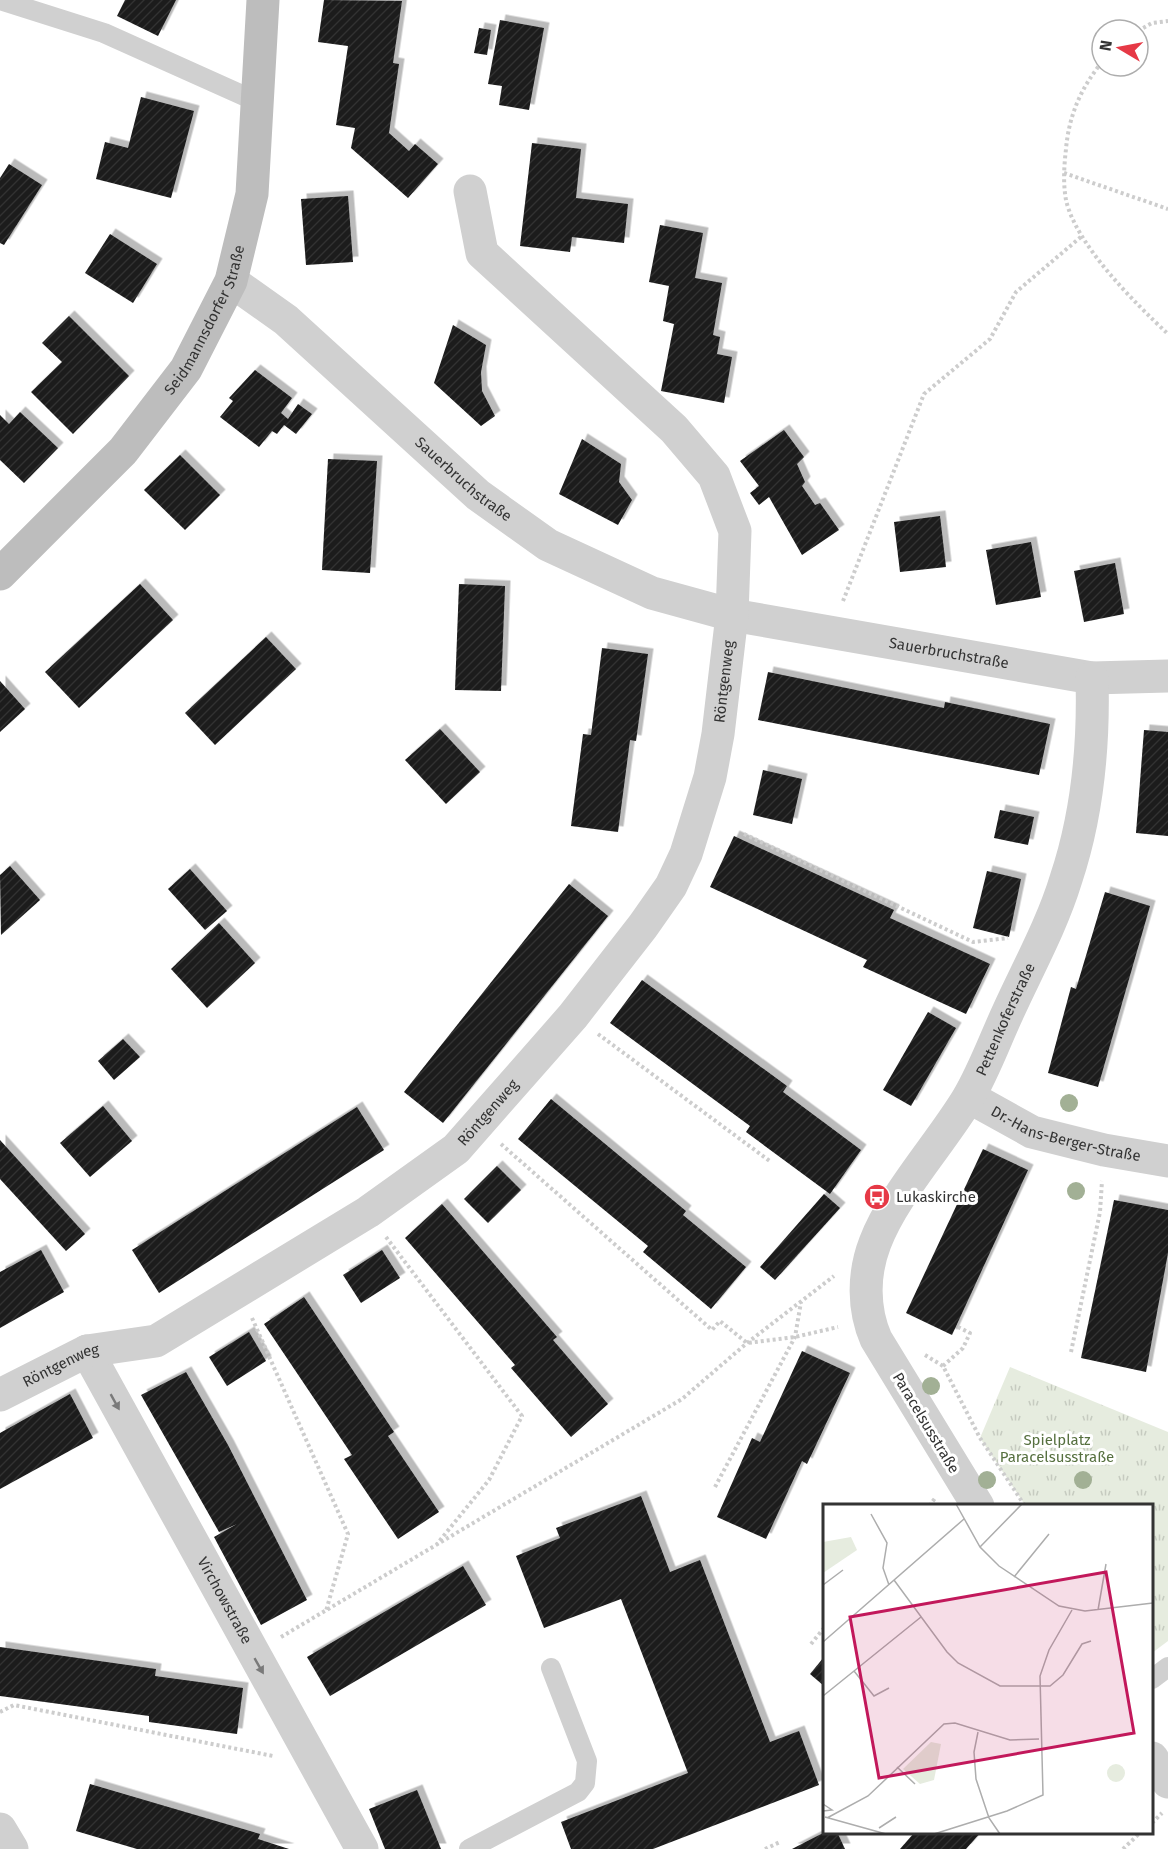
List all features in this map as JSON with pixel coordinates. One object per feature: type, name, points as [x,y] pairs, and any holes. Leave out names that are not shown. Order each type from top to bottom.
[{"type":"street","name":"Seidmannsdorfer Straße","points":[[0,574],[123,450],[186,369],[231,281],[252,194],[263,0]]},
{"type":"street","points":[[470,191],[482,254],[674,429],[714,476],[735,531],[732,615]]},
{"type":"street","name":"Sauerbruchstraße","points":[[231,281],[286,320],[478,495],[548,545],[652,592],[732,615],[1092,678],[1168,676]]},
{"type":"street","name":"Röntgenweg","points":[[0,1395],[87,1351],[156,1341],[368,1212],[456,1149],[573,1016],[671,886],[686,854],[711,777],[732,615]]},
{"type":"street","name":"Pettenkoferstraße","points":[[872,1330],[865,1284],[875,1243],[893,1209],[969,1097],[1045,934],[1066,879],[1089,787],[1094,735],[1092,678]]},
{"type":"street","name":"Dr.-Hans-Berger-Straße","points":[[969,1097],[1032,1132],[1104,1150],[1168,1161]]},
{"type":"street","name":"Paracelsusstraße","points":[[872,1330],[977,1504]]},
{"type":"street","name":"Virchowstraße","points":[[87,1351],[252,1654],[362,1849]]},
{"type":"street","points":[[1153,1760],[1168,1782]]},
{"type":"street","points":[[0,1829],[12,1849]]},
{"type":"lane","points":[[0,0],[104,33],[258,102]]},
{"type":"lane","points":[[1153,1678],[1168,1667]]},
{"type":"lane","points":[[469,1849],[578,1792],[585,1783],[587,1761],[551,1668]]},
{"type":"path","points":[[1150,24],[1168,21]]},
{"type":"path","points":[[1090,77],[1084,84],[1068,130],[1064,173],[1066,201],[1083,236],[1110,274],[1168,334]]},
{"type":"path","points":[[1064,173],[1168,209]]},
{"type":"path","points":[[831,632],[924,394],[990,339],[1016,292],[1083,236]]},
{"type":"path","points":[[744,834],[973,942],[1045,934]]},
{"type":"path","points":[[573,1016],[771,1162]]},
{"type":"path","points":[[1071,1352],[1100,1212],[1104,1150]]},
{"type":"path","points":[[519,1159],[712,1330],[720,1321],[747,1343],[872,1330]]},
{"type":"path","points":[[368,1212],[522,1416],[489,1480],[434,1547]]},
{"type":"path","points":[[252,1654],[682,1399],[747,1343],[875,1243]]},
{"type":"path","points":[[240,1290],[348,1534],[326,1611]]},
{"type":"path","points":[[715,1487],[795,1337],[801,1302]]},
{"type":"path","points":[[943,1366],[963,1348],[970,1333],[956,1326]]},
{"type":"path","points":[[811,1644],[823,1630]]},
{"type":"path","points":[[0,1712],[14,1706],[315,1764]]},
{"type":"path","points":[[1153,1822],[1158,1817]]},
{"type":"path","points":[[1123,1849],[1140,1834]]},
{"type":"path","points":[[765,1849],[780,1842]]},
{"type":"green space","name":"Spielplatz Paracelsusstraße","points":[[1010,1367],[1168,1432],[1168,1641],[1153,1652],[1153,1504],[1024,1504],[980,1438]]},
{"type":"building","points":[[125,0],[176,0],[158,36],[117,16]]},
{"type":"building","points":[[324,0],[402,1],[393,63],[399,64],[389,133],[409,151],[415,144],[438,164],[408,198],[351,148],[355,128],[336,125],[348,46],[318,42]]},
{"type":"building","points":[[500,20],[544,28],[529,110],[499,105],[502,86],[488,84]]},
{"type":"building","points":[[479,28],[491,30],[487,55],[474,53]]},
{"type":"building","points":[[141,97],[194,111],[171,198],[96,179],[105,142],[128,148]]},
{"type":"building","points":[[532,143],[581,149],[576,198],[628,204],[624,243],[572,237],[570,252],[520,246]]},
{"type":"building","points":[[9,164],[42,185],[4,245],[0,243],[0,178]]},
{"type":"building","points":[[348,196],[353,262],[306,265],[301,199]]},
{"type":"building","points":[[660,225],[703,233],[695,278],[722,283],[713,335],[720,337],[717,354],[732,357],[724,403],[661,391],[674,324],[663,321],[669,286],[649,282]]},
{"type":"building","points":[[110,234],[157,264],[133,303],[85,273]]},
{"type":"building","points":[[69,316],[129,376],[73,434],[31,392],[62,362],[42,343]]},
{"type":"building","points":[[453,325],[486,345],[481,372],[482,391],[495,416],[481,426],[434,383]]},
{"type":"building","points":[[255,370],[292,398],[281,413],[288,419],[298,404],[312,414],[296,434],[284,425],[277,434],[272,431],[259,447],[220,417],[233,401],[229,398]]},
{"type":"building","points":[[20,412],[58,448],[24,483],[0,460],[0,415],[9,424]]},
{"type":"building","points":[[784,430],[804,457],[797,464],[805,482],[802,486],[815,505],[820,503],[839,530],[802,555],[769,497],[759,505],[750,493],[759,486],[740,461]]},
{"type":"building","points":[[582,439],[621,464],[619,482],[632,500],[618,525],[559,494]]},
{"type":"building","points":[[180,455],[220,495],[185,530],[144,490]]},
{"type":"building","points":[[328,459],[377,461],[370,573],[322,570]]},
{"type":"building","points":[[940,516],[946,567],[900,572],[894,522]]},
{"type":"building","points":[[1031,542],[1041,597],[996,605],[986,550]]},
{"type":"building","points":[[1115,563],[1124,614],[1084,622],[1074,571]]},
{"type":"building","points":[[140,584],[173,620],[79,708],[45,672]]},
{"type":"building","points":[[459,584],[505,586],[501,691],[455,690]]},
{"type":"building","points":[[266,637],[296,669],[215,745],[185,713]]},
{"type":"building","points":[[602,648],[648,654],[636,741],[630,740],[618,832],[571,826],[583,734],[591,735]]},
{"type":"building","points":[[768,672],[944,708],[945,702],[1050,724],[1039,775],[758,720]]},
{"type":"building","points":[[0,681],[25,709],[0,732]]},
{"type":"building","points":[[440,729],[480,772],[446,804],[405,760]]},
{"type":"building","points":[[1144,730],[1168,732],[1168,836],[1136,833]]},
{"type":"building","points":[[763,770],[802,779],[792,824],[753,815]]},
{"type":"building","points":[[1000,810],[1034,817],[1028,845],[994,838]]},
{"type":"building","points":[[734,836],[894,910],[890,918],[990,964],[966,1014],[863,967],[867,960],[710,887]]},
{"type":"building","points":[[10,866],[40,900],[1,935],[0,875]]},
{"type":"building","points":[[190,869],[227,911],[205,930],[168,889]]},
{"type":"building","points":[[987,871],[1021,879],[1009,937],[973,928]]},
{"type":"building","points":[[569,884],[608,916],[443,1123],[404,1092]]},
{"type":"building","points":[[1105,892],[1150,906],[1098,1087],[1048,1073],[1071,987],[1076,989]]},
{"type":"building","points":[[219,923],[255,963],[207,1008],[171,969]]},
{"type":"building","points":[[642,980],[787,1086],[783,1092],[861,1150],[830,1194],[746,1132],[750,1126],[610,1023]]},
{"type":"building","points":[[928,1012],[956,1028],[911,1106],[883,1090]]},
{"type":"building","points":[[123,1039],[140,1057],[114,1080],[98,1061]]},
{"type":"building","points":[[551,1099],[686,1211],[683,1215],[746,1267],[711,1309],[643,1252],[648,1246],[518,1139]]},
{"type":"building","points":[[103,1106],[132,1141],[90,1177],[60,1143]]},
{"type":"building","points":[[357,1107],[384,1150],[159,1293],[132,1250]]},
{"type":"building","points":[[0,1140],[85,1234],[66,1251],[0,1179]]},
{"type":"building","points":[[983,1149],[1028,1170],[952,1335],[906,1313]]},
{"type":"building","points":[[497,1166],[521,1190],[488,1223],[464,1199]]},
{"type":"building","points":[[824,1194],[840,1208],[775,1280],[760,1267]]},
{"type":"building","points":[[1114,1200],[1168,1210],[1168,1253],[1146,1372],[1081,1358]]},
{"type":"building","points":[[442,1204],[557,1337],[553,1340],[608,1404],[571,1437],[511,1368],[515,1365],[405,1238]]},
{"type":"building","points":[[41,1250],[64,1292],[0,1328],[0,1272]]},
{"type":"building","points":[[382,1250],[400,1278],[361,1303],[343,1275]]},
{"type":"building","points":[[304,1297],[394,1432],[388,1436],[439,1512],[398,1539],[344,1459],[352,1455],[264,1324]]},
{"type":"building","points":[[249,1332],[266,1361],[227,1386],[209,1357]]},
{"type":"building","points":[[802,1351],[850,1373],[807,1464],[802,1461],[766,1539],[717,1517],[752,1438],[760,1442]]},
{"type":"building","points":[[186,1372],[228,1445],[307,1600],[261,1625],[214,1537],[237,1524],[219,1532],[141,1395]]},
{"type":"building","points":[[70,1394],[93,1438],[0,1489],[0,1433]]},
{"type":"building","points":[[641,1496],[670,1572],[700,1560],[770,1742],[799,1731],[819,1785],[653,1849],[571,1849],[561,1822],[688,1773],[621,1599],[544,1628],[516,1556],[560,1538],[556,1528]]},
{"type":"building","points":[[463,1566],[486,1605],[330,1696],[307,1657]]},
{"type":"building","points":[[0,1647],[156,1669],[155,1676],[243,1688],[237,1734],[149,1722],[149,1716],[0,1696]]},
{"type":"building","points":[[823,1658],[823,1685],[810,1674]]},
{"type":"building","points":[[90,1784],[260,1834],[258,1839],[289,1849],[137,1849],[76,1831]]},
{"type":"building","points":[[417,1790],[441,1849],[385,1849],[369,1809]]},
{"type":"building","points":[[823,1833],[838,1834],[845,1849],[792,1849]]},
{"type":"building","points":[[913,1834],[979,1834],[966,1849],[900,1849]]},
{"type":"place","name":"Lukaskirche","points":[[877,1197]]}]
